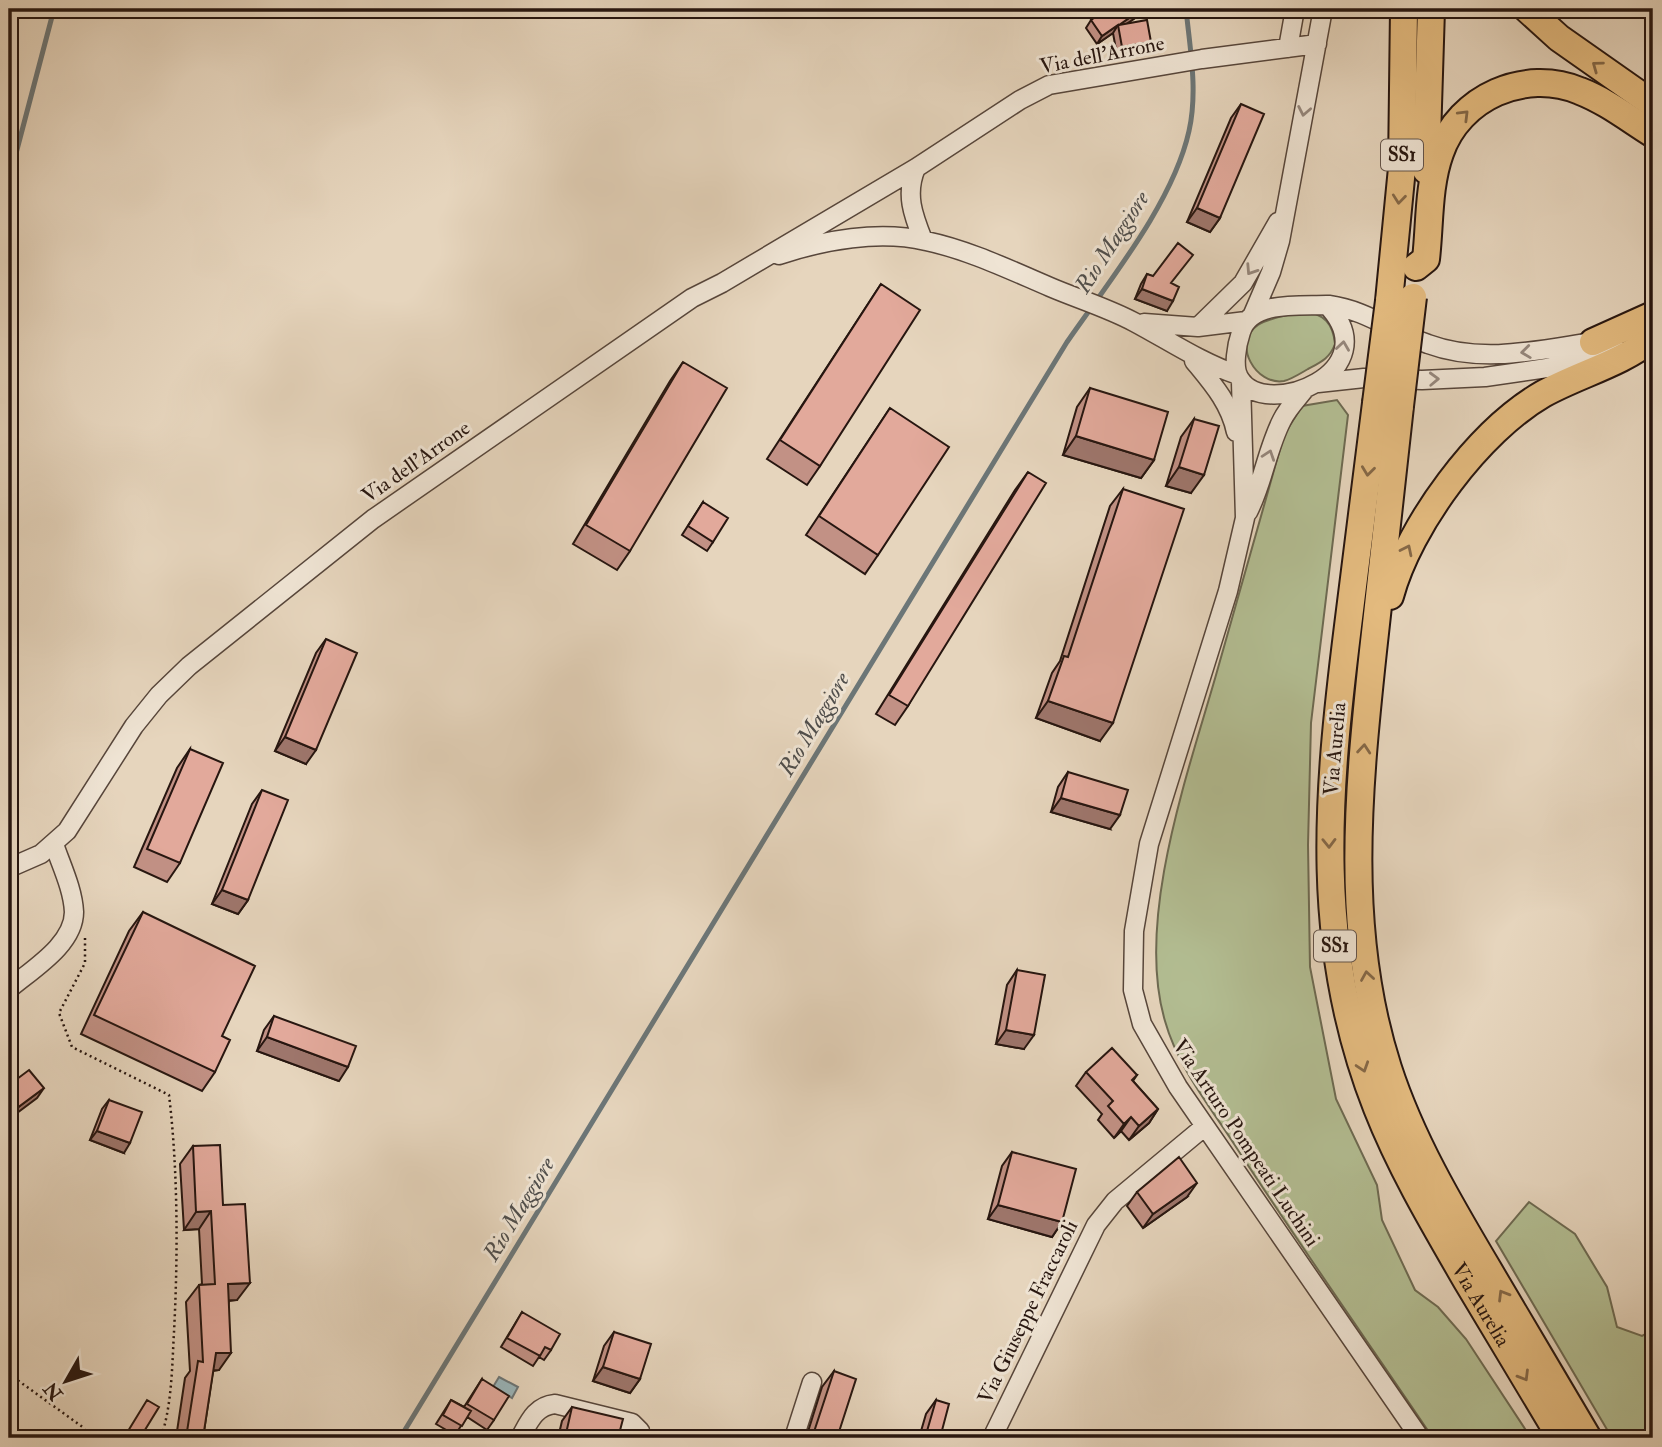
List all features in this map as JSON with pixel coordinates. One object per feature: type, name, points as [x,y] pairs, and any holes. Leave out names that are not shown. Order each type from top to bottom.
[{"type":"highway","name":"Via Aurelia","points":[[1404,9],[1401,299],[1388,405],[1332,754],[1329,831],[1331,903],[1349,1023],[1373,1097],[1406,1173],[1561,1438]]},
{"type":"highway","name":"Via Aurelia","points":[[1401,299],[1416,267],[1426,165],[1431,9]]},
{"type":"highway","points":[[1527,9],[1569,46],[1653,104]]},
{"type":"highway","points":[[1416,267],[1426,259],[1434,179],[1440,151],[1459,119],[1491,94],[1522,84],[1568,86],[1596,98],[1653,135]]},
{"type":"highway","points":[[1605,344],[1653,315]]},
{"type":"highway","points":[[1367,710],[1377,689],[1394,584],[1404,555],[1431,508],[1474,455],[1519,410],[1554,389],[1640,348],[1653,338]]},
{"type":"highway","name":"Via Aurelia","points":[[1388,405],[1358,829],[1359,901],[1370,994],[1388,1070],[1417,1139],[1447,1199],[1588,1438]]},
{"type":"street","points":[[1288,48],[1295,9]]},
{"type":"street","points":[[1239,378],[1238,347],[1278,251],[1323,9]]},
{"type":"street","name":"Via dell'Arrone","points":[[9,868],[27,861],[54,844],[80,814],[111,761],[146,710],[189,666],[373,519],[692,298],[916,168],[1020,100],[1049,85],[1202,59],[1317,44]]},
{"type":"street","points":[[916,168],[910,184],[910,198],[923,240]]},
{"type":"street","points":[[1198,327],[1232,296],[1247,278],[1284,210]]},
{"type":"street","points":[[722,282],[774,257],[835,242],[880,237],[923,240],[982,258],[1127,318],[1155,325],[1198,327],[1288,307],[1327,305],[1354,310],[1419,341],[1457,352],[1495,355],[1653,338]]},
{"type":"street","points":[[1312,386],[1336,366],[1344,349],[1340,321],[1327,305]]},
{"type":"street","points":[[1127,318],[1213,367],[1239,378],[1258,391],[1272,394],[1291,393],[1312,386],[1364,378],[1422,380],[1485,377],[1560,365],[1598,355],[1605,344]]},
{"type":"street","name":"Via Arturo Pompeati Luchini","points":[[1187,352],[1229,409],[1244,465]]},
{"type":"street","name":"Via Arturo Pompeati Luchini","points":[[1239,378],[1245,518],[1228,592],[1149,844],[1134,931],[1133,990],[1139,1016],[1164,1065],[1204,1127],[1420,1438]]},
{"type":"street","name":"Via Arturo Pompeati Luchini","points":[[1245,518],[1256,498],[1279,426],[1288,410],[1312,386]]},
{"type":"street","points":[[9,989],[50,954],[70,929],[74,915],[73,902],[54,844]]},
{"type":"street","name":"Via Giuseppe Fraccaroli","points":[[997,1436],[1096,1225],[1115,1201],[1204,1127]]},
{"type":"street","points":[[793,1438],[812,1382]]},
{"type":"street","points":[[520,1438],[537,1410],[552,1404],[566,1405],[632,1423],[640,1435]]},
{"type":"path","points":[[70,929],[86,938],[85,963],[59,1013],[72,1046],[169,1095],[177,1272],[172,1381],[161,1438]]},
{"type":"path","points":[[9,1374],[84,1427],[87,1438]]},
{"type":"green space","points":[[1304,311],[1317,314],[1330,325],[1335,344],[1333,349],[1321,362],[1290,379],[1274,381],[1264,377],[1250,362],[1247,342],[1250,333],[1269,320]]},
{"type":"green space","points":[[1337,400],[1348,415],[1311,723],[1308,845],[1310,967],[1336,1099],[1377,1185],[1382,1220],[1415,1290],[1438,1307],[1466,1339],[1531,1438],[1433,1438],[1197,1088],[1171,1038],[1157,981],[1156,938],[1169,847],[1192,756],[1284,435],[1302,406]]},
{"type":"green space","points":[[1529,1202],[1575,1234],[1607,1287],[1617,1327],[1642,1336],[1653,1330],[1653,1438],[1612,1438],[1496,1241]]},
{"type":"water","points":[[499,1377],[518,1387],[512,1398],[493,1387]]},
{"type":"building","points":[[1142,9],[1119,25],[1147,20],[1151,42],[1122,47],[1118,25],[1102,36],[1091,20],[1103,12]]},
{"type":"building","points":[[1241,104],[1264,114],[1220,218],[1197,208]]},
{"type":"building","points":[[1178,243],[1193,255],[1171,283],[1179,287],[1173,301],[1142,289],[1147,274],[1153,276]]},
{"type":"building","points":[[881,284],[920,310],[820,466],[780,440]]},
{"type":"building","points":[[683,362],[727,388],[630,551],[586,525]]},
{"type":"building","points":[[1090,388],[1168,412],[1154,460],[1076,436]]},
{"type":"building","points":[[890,408],[949,447],[878,555],[819,516]]},
{"type":"building","points":[[1194,419],[1219,426],[1204,475],[1179,467]]},
{"type":"building","points":[[1028,472],[1046,483],[908,706],[889,695]]},
{"type":"building","points":[[1123,489],[1184,509],[1113,723],[1048,701],[1064,656],[1068,657]]},
{"type":"building","points":[[703,502],[728,518],[713,542],[688,526]]},
{"type":"building","points":[[326,639],[357,653],[316,750],[285,737]]},
{"type":"building","points":[[190,749],[223,763],[180,863],[147,849]]},
{"type":"building","points":[[1068,772],[1128,790],[1120,815],[1061,798]]},
{"type":"building","points":[[262,790],[288,800],[248,900],[222,890]]},
{"type":"building","points":[[143,912],[255,966],[222,1036],[230,1040],[215,1072],[94,1015]]},
{"type":"building","points":[[1017,970],[1045,975],[1034,1035],[1006,1030]]},
{"type":"building","points":[[274,1016],[356,1046],[348,1067],[267,1037]]},
{"type":"building","points":[[1112,1048],[1137,1075],[1132,1080],[1158,1109],[1139,1126],[1131,1117],[1124,1124],[1108,1106],[1113,1101],[1086,1072]]},
{"type":"building","points":[[29,1070],[44,1088],[9,1114],[9,1085]]},
{"type":"building","points":[[109,1100],[142,1112],[130,1143],[97,1131]]},
{"type":"building","points":[[220,1145],[223,1205],[245,1204],[250,1283],[228,1284],[231,1353],[216,1353],[203,1438],[186,1438],[198,1361],[203,1362],[199,1285],[215,1284],[211,1211],[196,1212],[193,1146]]},
{"type":"building","points":[[1012,1152],[1076,1169],[1062,1222],[998,1205]]},
{"type":"building","points":[[1179,1157],[1197,1183],[1153,1214],[1137,1192]]},
{"type":"building","points":[[522,1312],[560,1334],[551,1350],[545,1347],[540,1356],[507,1338]]},
{"type":"building","points":[[614,1332],[651,1344],[640,1379],[603,1367]]},
{"type":"building","points":[[834,1371],[856,1379],[837,1438],[812,1438]]},
{"type":"building","points":[[482,1379],[509,1396],[494,1420],[467,1404]]},
{"type":"building","points":[[147,1400],[159,1407],[140,1438],[128,1438],[125,1436]]},
{"type":"building","points":[[451,1400],[471,1411],[462,1426],[443,1415]]},
{"type":"building","points":[[936,1400],[949,1404],[940,1438],[925,1438]]},
{"type":"building","points":[[572,1407],[623,1419],[618,1438],[565,1438]]},
{"type":"waterway","points":[[9,180],[54,9]]},
{"type":"waterway","name":"Rio Maggiore","points":[[400,1438],[1067,342],[1138,241],[1169,186],[1181,158],[1192,116],[1192,70],[1186,9]]}]
